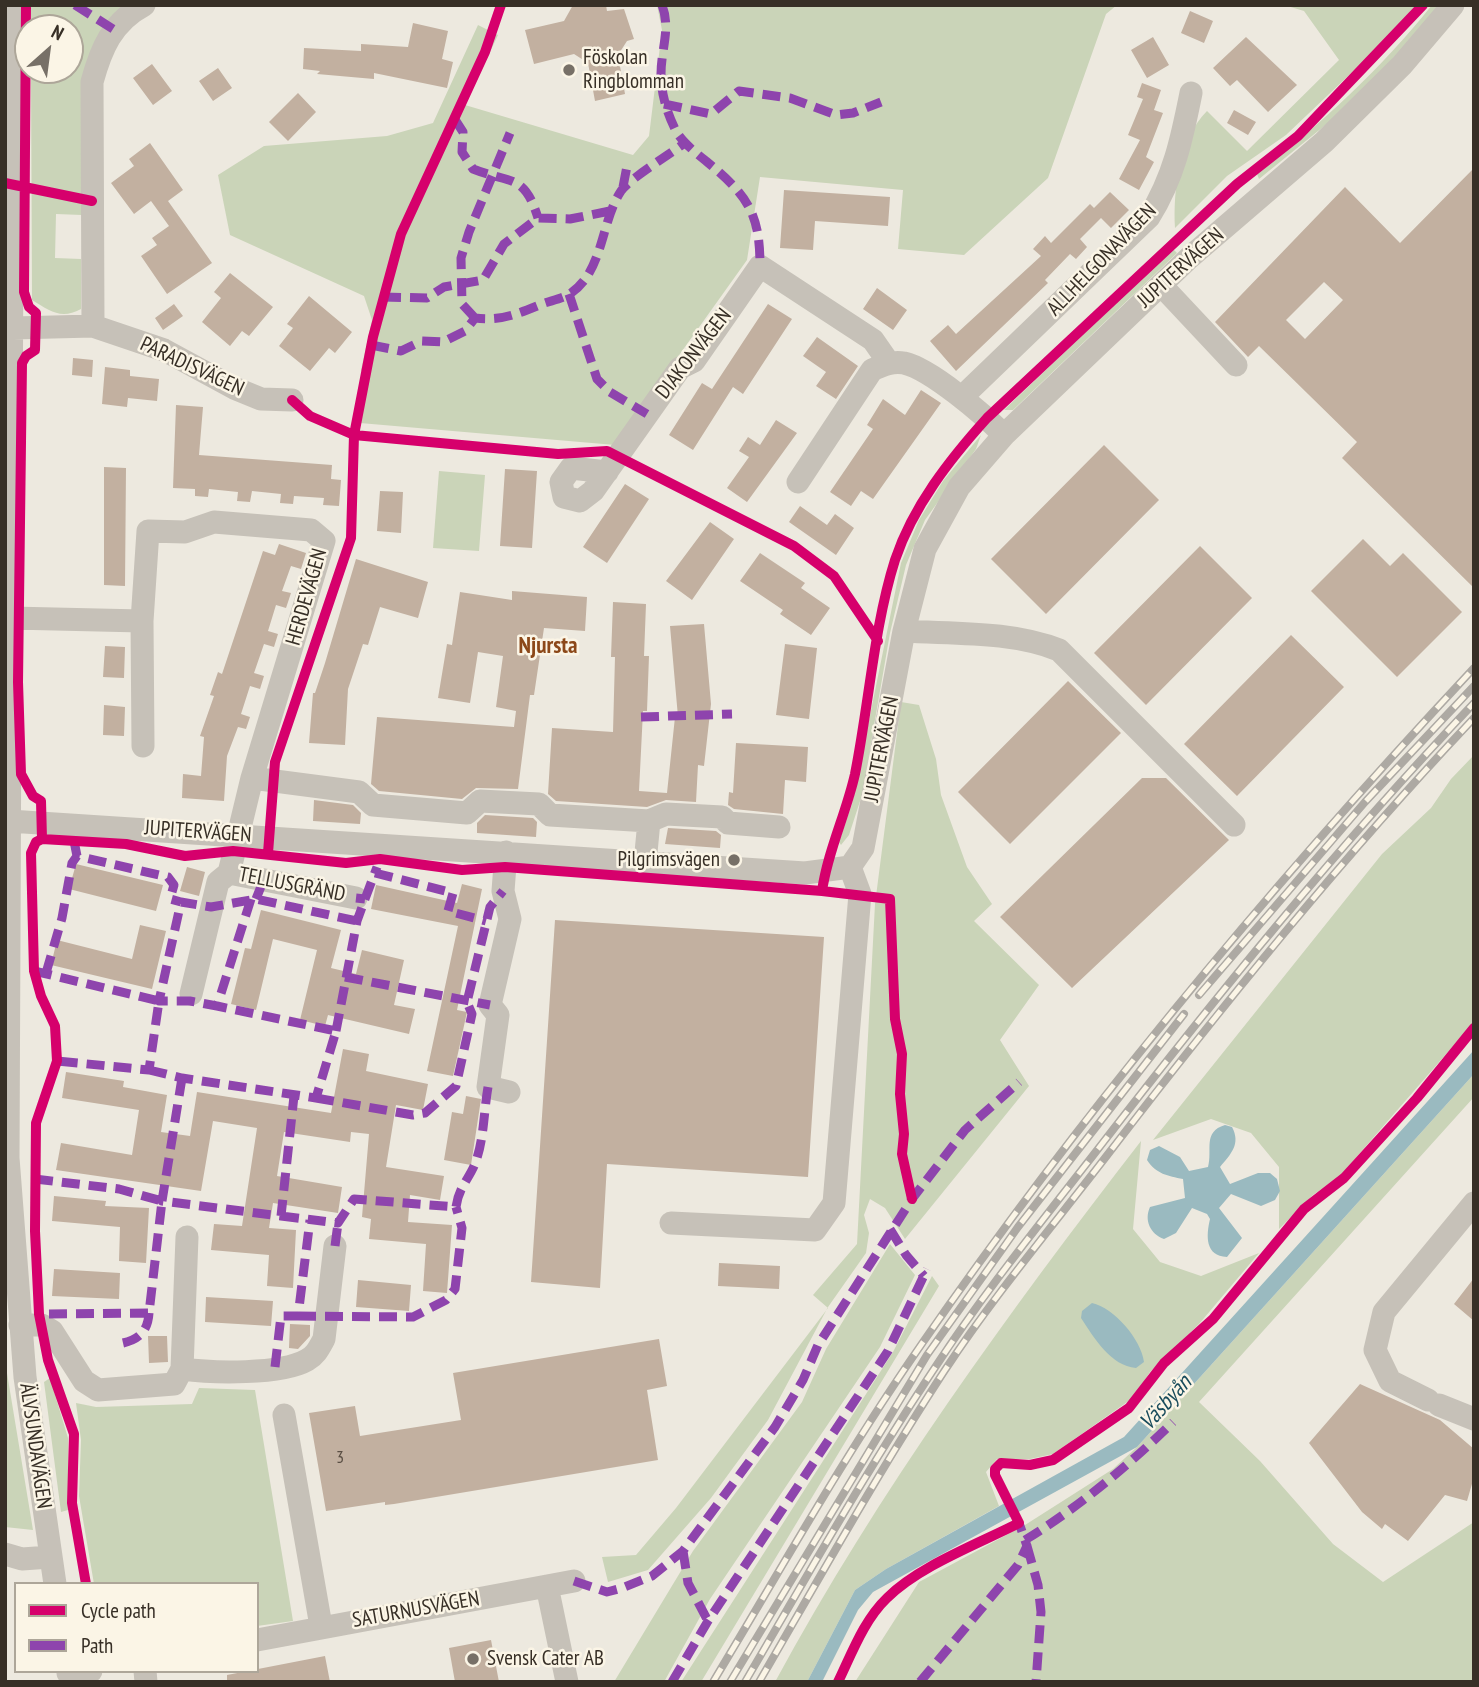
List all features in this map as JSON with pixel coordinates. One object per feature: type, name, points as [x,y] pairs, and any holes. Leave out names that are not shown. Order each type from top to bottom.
[{"type":"street","name":"ÄLVSUNDAVÄGEN","points":[[13,5],[8,1158],[20,1325],[55,1582]]},
{"type":"street","points":[[93,326],[92,82],[101,52],[113,29],[144,5]]},
{"type":"street","name":"JUPITERVÄGEN","points":[[9,821],[805,873],[850,866],[863,848],[904,631],[925,549],[959,487],[1004,435],[1161,285],[1324,142],[1402,65],[1453,5]]},
{"type":"street","name":"ALLHELGONAVÄGEN","points":[[962,397],[1149,217],[1167,188],[1179,155],[1191,93]]},
{"type":"street","name":"DIAKONVÄGEN","points":[[607,471],[680,368],[694,361],[760,266],[873,340],[889,363]]},
{"type":"street","points":[[1161,285],[1236,365]]},
{"type":"street","name":"PARADISVÄGEN","points":[[13,328],[93,326],[164,350],[252,395],[292,400]]},
{"type":"street","points":[[798,482],[872,370],[889,363],[906,363],[962,397],[1004,435]]},
{"type":"street","name":"HERDEVÄGEN","points":[[143,746],[142,621],[148,531],[185,532],[214,522],[311,530],[324,541],[252,778],[238,834]]},
{"type":"street","points":[[11,618],[142,621]]},
{"type":"street","points":[[904,631],[1040,642],[1059,650],[1234,825]]},
{"type":"street","points":[[252,778],[359,792],[373,805],[467,813],[480,801],[539,804],[550,815],[649,821],[666,814],[722,817],[728,823],[779,827]]},
{"type":"street","points":[[645,863],[649,821]]},
{"type":"street","name":"TELLUSGRÄND","points":[[191,994],[218,882],[229,873],[238,834]]},
{"type":"street","points":[[506,852],[503,891],[510,919],[490,1005],[498,1015],[488,1087],[509,1092]]},
{"type":"street","points":[[671,1223],[815,1230],[834,1203],[860,894],[850,866]]},
{"type":"street","name":"TELLUSGRÄND","points":[[229,873],[356,898]]},
{"type":"street","points":[[1474,1203],[1384,1312],[1375,1350],[1390,1381],[1474,1419]]},
{"type":"street","points":[[20,1325],[42,1325],[52,1331],[84,1381],[99,1390],[174,1384],[182,1369],[187,1237]]},
{"type":"street","points":[[182,1369],[208,1373],[256,1371],[305,1362],[317,1352],[324,1339],[335,1246]]},
{"type":"street","points":[[284,1415],[321,1626]]},
{"type":"street","points":[[5,1554],[22,1559],[50,1557]]},
{"type":"street","name":"SATURNUSVÄGEN","points":[[259,1640],[574,1581]]},
{"type":"street","points":[[547,1586],[567,1682]]},
{"type":"green space","points":[[31,5],[128,5],[110,22],[82,215],[56,214],[55,258],[81,259],[81,309],[67,314],[50,311],[32,300],[31,84],[84,84],[84,14],[31,14]]},
{"type":"green space","points":[[657,5],[1117,5],[1106,14],[1048,178],[964,255],[898,249],[903,190],[760,177],[747,260],[615,445],[360,423],[368,383],[361,370],[372,320],[364,296],[230,235],[218,175],[264,146],[387,136],[433,123],[478,25],[498,35],[465,105],[633,155],[649,136],[662,30]]},
{"type":"green space","points":[[1284,5],[1419,5],[1409,18],[1286,135],[1227,176],[1175,228],[1175,198],[1184,150],[1207,111],[1247,151],[1339,60],[1304,11]]},
{"type":"green space","points":[[1432,5],[1444,5],[1344,110],[1259,179],[1257,174],[1327,116],[1392,51]]},
{"type":"green space","points":[[1173,249],[1177,253],[1013,410],[1004,410]]},
{"type":"green space","points":[[981,435],[976,449],[925,520],[906,565],[890,633],[862,795],[849,835],[841,845],[839,842],[852,804],[901,563],[919,520],[943,481]]},
{"type":"green space","points":[[439,471],[485,475],[479,551],[433,548]]},
{"type":"green space","points":[[901,702],[919,705],[936,759],[941,795],[967,867],[992,904],[974,921],[1039,985],[1000,1040],[1029,1086],[905,1239],[885,1208],[870,1199],[864,1215],[869,1233],[866,1253],[828,1308],[813,1295],[857,1244],[875,904]]},
{"type":"green space","points":[[1474,755],[1474,1022],[1339,1177],[1313,1195],[1279,1229],[1279,1167],[1251,1133],[1211,1119],[1153,1140],[1382,854],[1431,808],[1451,779]]},
{"type":"green space","points":[[1474,1074],[1474,1097],[1199,1402],[1260,1461],[1333,1544],[1383,1582],[1474,1522],[1474,1682],[855,1682],[919,1582],[1025,1525],[1113,1469],[1137,1447]]},
{"type":"green space","points":[[1141,1141],[1133,1229],[1160,1262],[1201,1276],[1259,1253],[1199,1324],[1150,1372],[1133,1398],[1053,1454],[1030,1459],[997,1459],[986,1472],[999,1506],[886,1569],[855,1590],[807,1682],[775,1682],[857,1541],[947,1404],[1042,1271]]},
{"type":"green space","points":[[890,1244],[915,1275],[880,1347],[710,1599],[664,1682],[614,1682],[693,1551],[802,1402],[826,1349]]},
{"type":"green space","points":[[932,1276],[939,1286],[701,1682],[681,1682],[893,1352]]},
{"type":"green space","points":[[826,1310],[768,1420],[711,1498],[648,1570],[608,1582],[602,1557],[636,1555],[676,1508]]},
{"type":"green space","points":[[5,1357],[6,1367],[33,1530],[5,1527]]},
{"type":"green space","points":[[50,1378],[68,1438],[68,1510],[61,1512],[44,1382]]},
{"type":"green space","points":[[199,1388],[255,1390],[293,1621],[259,1626],[259,1582],[94,1582],[79,1496],[81,1440],[76,1403],[96,1407],[192,1404]]},
{"type":"water","name":"Väsbyån","points":[[1474,1050],[1474,1074],[1137,1447],[873,1592],[858,1610],[822,1682],[807,1682],[855,1590],[886,1569],[1124,1437]]},
{"type":"water","points":[[1225,1125],[1232,1127],[1235,1133],[1235,1144],[1220,1167],[1230,1184],[1258,1173],[1270,1173],[1277,1179],[1280,1191],[1275,1200],[1261,1206],[1231,1194],[1219,1208],[1242,1238],[1227,1257],[1214,1253],[1211,1249],[1208,1238],[1210,1219],[1207,1214],[1192,1208],[1176,1233],[1164,1239],[1152,1230],[1148,1222],[1150,1207],[1185,1198],[1183,1179],[1158,1171],[1147,1160],[1150,1150],[1159,1146],[1180,1157],[1189,1171],[1208,1167],[1213,1132]]},
{"type":"water","points":[[1092,1303],[1109,1311],[1125,1326],[1138,1344],[1144,1362],[1136,1368],[1127,1366],[1104,1350],[1081,1318],[1082,1311]]},
{"type":"building","points":[[573,5],[606,5],[607,11],[624,9],[634,39],[627,41],[618,55],[625,94],[595,101],[588,63],[574,54],[534,64],[525,30],[564,21]]},
{"type":"building","points":[[1190,11],[1213,21],[1204,43],[1181,33]]},
{"type":"building","points":[[413,23],[448,31],[442,59],[453,62],[447,88],[374,73],[374,79],[317,74],[320,71],[303,69],[304,48],[361,51],[361,44],[408,47]]},
{"type":"building","points":[[1153,37],[1169,65],[1147,78],[1131,50]]},
{"type":"building","points":[[1246,37],[1297,85],[1268,112],[1237,80],[1230,86],[1213,68]]},
{"type":"building","points":[[152,64],[172,91],[153,105],[133,78]]},
{"type":"building","points":[[218,68],[232,88],[213,101],[199,81]]},
{"type":"building","points":[[1142,83],[1161,90],[1154,110],[1163,113],[1146,157],[1154,162],[1139,190],[1119,179],[1140,140],[1128,135],[1143,99],[1137,97]]},
{"type":"building","points":[[298,93],[316,112],[288,141],[269,122]]},
{"type":"building","points":[[1234,110],[1256,122],[1248,135],[1227,123]]},
{"type":"building","points":[[150,143],[183,190],[168,201],[212,263],[167,294],[141,256],[157,245],[152,238],[169,226],[151,201],[134,214],[111,183],[134,166],[129,159]]},
{"type":"building","points":[[1474,168],[1474,588],[1342,458],[1357,442],[1259,346],[1248,357],[1215,322],[1345,187],[1400,243]],"holes":[[[1324,282],[1343,300],[1305,339],[1286,320]]]},
{"type":"building","points":[[784,190],[890,197],[888,226],[815,221],[813,250],[780,248]]},
{"type":"building","points":[[1110,192],[1129,210],[1111,228],[1101,218],[1080,239],[1087,247],[1076,259],[1070,254],[1045,280],[1048,283],[956,371],[930,341],[948,325],[956,334],[1041,256],[1033,249],[1045,236],[1051,243],[1090,204],[1094,208]]},
{"type":"building","points":[[230,273],[273,307],[249,336],[242,331],[230,346],[202,322],[221,298],[214,292]]},
{"type":"building","points":[[877,288],[907,310],[893,330],[863,309]]},
{"type":"building","points":[[309,296],[352,332],[335,353],[329,348],[310,371],[279,346],[293,328],[287,324]]},
{"type":"building","points":[[174,304],[183,316],[163,330],[155,318]]},
{"type":"building","points":[[768,304],[792,319],[743,394],[733,387],[693,450],[669,435],[702,383],[712,389]]},
{"type":"building","points":[[817,337],[858,366],[836,399],[816,386],[826,372],[803,356]]},
{"type":"building","points":[[73,358],[93,360],[92,377],[72,375]]},
{"type":"building","points":[[105,367],[130,370],[130,376],[159,379],[157,401],[128,398],[127,407],[102,404]]},
{"type":"building","points":[[921,390],[941,403],[873,499],[861,491],[851,506],[830,492],[873,429],[867,425],[883,399],[905,415]]},
{"type":"building","points":[[176,405],[203,407],[199,455],[332,465],[331,479],[341,480],[339,506],[323,505],[324,498],[294,496],[293,504],[280,503],[281,494],[252,491],[250,502],[237,501],[238,492],[209,489],[208,497],[195,496],[195,489],[173,488]]},
{"type":"building","points":[[776,420],[797,433],[747,502],[727,488],[749,457],[739,451],[748,437],[760,445]]},
{"type":"building","points":[[1104,445],[1159,500],[1046,614],[991,559]]},
{"type":"building","points":[[104,467],[126,468],[125,586],[104,585]]},
{"type":"building","points":[[505,469],[537,471],[532,548],[500,546]]},
{"type":"building","points":[[625,484],[649,499],[607,563],[583,547]]},
{"type":"building","points":[[380,491],[403,492],[401,533],[377,531]]},
{"type":"building","points":[[800,506],[827,525],[835,514],[854,528],[836,555],[789,522]]},
{"type":"building","points":[[710,522],[734,539],[692,600],[666,581]]},
{"type":"building","points":[[1363,539],[1390,566],[1403,553],[1462,612],[1397,677],[1311,591]]},
{"type":"building","points":[[279,544],[306,553],[301,569],[291,566],[282,591],[291,593],[286,608],[276,605],[268,631],[278,634],[274,647],[264,644],[254,673],[264,676],[260,689],[250,686],[241,714],[250,717],[246,729],[238,727],[227,756],[224,801],[182,798],[183,774],[201,776],[204,737],[200,736],[214,696],[210,695],[218,672],[222,674],[263,551],[275,555]]},
{"type":"building","points":[[1200,546],[1252,598],[1146,705],[1094,653]]},
{"type":"building","points":[[760,553],[805,583],[801,588],[830,608],[811,635],[780,614],[783,610],[740,581]]},
{"type":"building","points":[[356,559],[428,582],[418,618],[380,607],[368,645],[363,644],[348,689],[345,745],[309,743],[313,693],[325,663]]},
{"type":"building","points":[[512,591],[587,597],[585,631],[544,628],[534,695],[530,695],[518,789],[476,788],[462,799],[379,791],[371,784],[377,717],[514,727],[516,711],[496,707],[503,656],[478,652],[470,703],[438,698],[447,644],[452,645],[460,592],[512,600]]},
{"type":"building","points":[[613,602],[646,604],[644,656],[649,656],[647,711],[643,711],[639,791],[667,793],[675,717],[678,717],[670,626],[704,624],[711,704],[704,766],[698,765],[696,802],[666,800],[647,807],[556,801],[548,794],[552,728],[613,732]]},
{"type":"building","points":[[1291,635],[1344,687],[1237,796],[1184,744]]},
{"type":"building","points":[[785,644],[817,648],[809,719],[776,715]]},
{"type":"building","points":[[105,646],[125,647],[124,678],[103,677]]},
{"type":"building","points":[[1068,681],[1121,733],[1010,844],[958,792]]},
{"type":"building","points":[[104,705],[125,707],[124,736],[103,735]]},
{"type":"building","points":[[736,743],[808,747],[806,782],[785,780],[783,814],[734,809],[728,805],[729,792],[733,793]]},
{"type":"building","points":[[1142,778],[1166,778],[1229,840],[1072,988],[1000,917]]},
{"type":"building","points":[[314,800],[353,805],[361,813],[360,824],[313,821]]},
{"type":"building","points":[[485,815],[533,818],[537,822],[536,837],[477,833],[477,823]]},
{"type":"building","points":[[668,828],[716,831],[721,835],[720,848],[665,844]]},
{"type":"building","points":[[76,864],[163,885],[156,911],[69,889]]},
{"type":"building","points":[[187,867],[205,872],[199,896],[180,891]]},
{"type":"building","points":[[462,884],[482,889],[457,1010],[467,1012],[453,1076],[427,1071],[458,926],[371,909],[376,885],[457,903]]},
{"type":"building","points":[[261,910],[341,930],[331,968],[356,974],[362,950],[404,960],[394,1005],[415,1009],[409,1034],[328,1015],[325,1026],[300,1020],[317,950],[273,939],[256,1010],[231,1004],[245,948],[251,949]]},
{"type":"building","points":[[555,920],[824,937],[808,1177],[607,1164],[600,1288],[531,1282]]},
{"type":"building","points":[[140,925],[166,931],[152,989],[51,965],[57,940],[132,959]]},
{"type":"building","points":[[343,1049],[369,1054],[366,1071],[428,1084],[423,1110],[396,1105],[386,1167],[444,1176],[440,1200],[410,1195],[408,1222],[452,1225],[447,1293],[423,1291],[426,1244],[369,1239],[371,1219],[362,1217],[369,1134],[351,1132],[350,1142],[284,1132],[277,1176],[342,1187],[338,1213],[273,1203],[269,1228],[296,1230],[293,1288],[267,1286],[269,1255],[211,1250],[214,1224],[242,1226],[257,1128],[213,1121],[201,1191],[56,1170],[61,1143],[132,1155],[139,1110],[62,1098],[66,1072],[124,1081],[123,1087],[167,1095],[161,1132],[190,1136],[197,1092],[331,1113]]},
{"type":"building","points":[[466,1096],[481,1099],[471,1165],[444,1160],[452,1112],[463,1114]]},
{"type":"building","points":[[54,1196],[106,1201],[105,1206],[149,1208],[146,1263],[119,1261],[120,1227],[52,1221]]},
{"type":"building","points":[[719,1263],[780,1266],[779,1289],[718,1286]]},
{"type":"building","points":[[54,1269],[120,1273],[119,1299],[52,1296]]},
{"type":"building","points":[[1474,1278],[1474,1321],[1454,1304]]},
{"type":"building","points":[[358,1280],[411,1285],[409,1311],[356,1307]]},
{"type":"building","points":[[206,1297],[273,1301],[271,1326],[205,1322]]},
{"type":"building","points":[[290,1324],[310,1325],[310,1336],[298,1349],[289,1348]]},
{"type":"building","points":[[148,1336],[167,1336],[168,1362],[149,1363]]},
{"type":"building","points":[[659,1339],[667,1386],[647,1390],[658,1460],[394,1504],[385,1505],[385,1502],[326,1511],[309,1413],[355,1406],[360,1436],[461,1420],[453,1373]]},
{"type":"building","points":[[1360,1384],[1440,1420],[1474,1449],[1474,1477],[1467,1501],[1445,1495],[1408,1541],[1385,1524],[1382,1529],[1362,1512],[1309,1443]]},
{"type":"building","name":"Svensk Cater AB","points":[[491,1640],[499,1682],[455,1682],[449,1648]]},
{"type":"building","points":[[325,1656],[330,1682],[227,1682],[227,1675],[259,1673],[259,1669]]},
{"type":"railway","points":[[713,1682],[866,1427],[921,1345],[1049,1168],[1116,1081],[1255,913],[1474,668]]},
{"type":"railway","points":[[1199,995],[1365,802],[1474,686]]},
{"type":"railway","points":[[745,1682],[886,1444],[994,1283],[1143,1091],[1280,921],[1375,811],[1474,703]]},
{"type":"railway","points":[[759,1682],[897,1447],[945,1370],[983,1316],[1238,989],[1377,824],[1474,718]]},
{"type":"railway","points":[[730,1682],[927,1355],[1018,1227],[1184,1014]]},
{"type":"marked path","points":[[75,5],[113,29]]},
{"type":"marked path","points":[[662,5],[666,31],[661,81],[670,117],[682,139],[732,184],[748,206],[757,232],[760,266]]},
{"type":"marked path","points":[[664,104],[711,114],[739,91],[790,98],[836,115],[853,113],[881,102]]},
{"type":"marked path","points":[[454,118],[463,132],[462,152],[473,169],[507,179],[521,187],[527,193],[538,218]]},
{"type":"marked path","points":[[475,318],[462,304],[461,258],[510,133]]},
{"type":"marked path","points":[[371,345],[401,351],[422,341],[443,342],[465,331],[475,318],[509,316],[568,295],[580,286],[589,274],[621,191],[641,173],[686,142]]},
{"type":"marked path","points":[[623,187],[627,166]]},
{"type":"marked path","points":[[383,297],[427,298],[444,287],[483,280],[504,244],[538,218],[570,219],[610,211]]},
{"type":"marked path","points":[[569,294],[597,379],[610,392],[647,414]]},
{"type":"marked path","points":[[641,717],[732,714]]},
{"type":"marked path","points":[[74,841],[77,856],[168,877],[174,885],[170,899],[181,902]]},
{"type":"marked path","points":[[46,973],[62,918],[72,863],[77,856]]},
{"type":"marked path","points":[[365,899],[377,867]]},
{"type":"marked path","points":[[375,873],[453,893],[448,911],[486,921]]},
{"type":"marked path","points":[[256,899],[264,879]]},
{"type":"marked path","points":[[316,1098],[413,1115],[425,1113],[456,1086],[472,1014],[467,1002],[490,907],[503,891]]},
{"type":"marked path","points":[[336,1031],[357,921],[365,899],[356,898]]},
{"type":"marked path","points":[[251,899],[217,1006],[190,1001],[159,1001],[181,902],[211,907],[256,899],[357,921]]},
{"type":"marked path","points":[[34,971],[159,1001],[149,1070],[57,1061]]},
{"type":"marked path","points":[[345,977],[490,1005]]},
{"type":"marked path","points":[[149,1070],[182,1078],[316,1098],[336,1031],[217,1006]]},
{"type":"marked path","points":[[182,1078],[162,1201],[281,1216],[294,1096]]},
{"type":"marked path","points":[[574,1581],[607,1592],[622,1588],[652,1576],[683,1551],[775,1427],[803,1380],[818,1345],[912,1199],[965,1130],[1019,1082]]},
{"type":"marked path","points":[[281,1216],[338,1223],[354,1199],[456,1207],[479,1150],[488,1087]]},
{"type":"marked path","points":[[35,1179],[119,1189],[162,1201],[149,1313],[39,1314]]},
{"type":"marked path","points":[[298,1316],[413,1317],[446,1300],[455,1289],[462,1228],[456,1207]]},
{"type":"marked path","points":[[275,1367],[281,1316],[298,1316],[310,1220]]},
{"type":"marked path","points":[[335,1246],[338,1223]]},
{"type":"marked path","points":[[890,1229],[906,1255],[924,1276]]},
{"type":"marked path","points":[[672,1682],[708,1621],[888,1351],[927,1269]]},
{"type":"marked path","points":[[123,1343],[142,1333],[149,1313]]},
{"type":"marked path","points":[[1025,1540],[1102,1485],[1173,1422]]},
{"type":"marked path","points":[[920,1682],[1018,1565],[1027,1546],[1019,1523]]},
{"type":"marked path","points":[[1027,1546],[1038,1585],[1041,1612],[1036,1682]]},
{"type":"marked path","points":[[683,1551],[688,1583],[708,1621]]},
{"type":"cycle path","points":[[26,5],[24,292],[29,307],[36,313],[35,350],[26,356],[22,363],[18,682],[21,774],[33,796],[41,801],[42,839]]},
{"type":"cycle path","points":[[268,853],[275,762],[351,538],[354,435],[373,337],[401,234],[485,52],[501,5]]},
{"type":"cycle path","points":[[86,1582],[72,1503],[74,1434],[48,1360],[39,1314],[35,1231],[36,1123],[57,1061],[55,1026],[41,996],[34,971],[31,853],[36,842],[42,839],[126,844],[185,856],[233,851],[346,863],[380,859],[462,870],[505,867],[822,891],[828,861],[855,774],[888,585],[903,540],[934,484],[987,418],[1237,184],[1298,136],[1423,5]]},
{"type":"cycle path","points":[[5,183],[92,201]]},
{"type":"cycle path","points":[[292,400],[310,416],[354,435],[558,454],[607,451],[794,546],[834,576],[878,641]]},
{"type":"cycle path","points":[[822,891],[890,899],[895,1019],[902,1054],[902,1154],[912,1199]]},
{"type":"cycle path","points":[[838,1682],[865,1627],[879,1607],[900,1586],[950,1556],[1019,1523],[995,1475],[995,1469],[1001,1463],[1030,1465],[1053,1460],[1129,1408],[1164,1363],[1213,1319],[1304,1209],[1344,1178],[1417,1098],[1474,1028]]},
{"type":"place","name":"Föskolan Ringblomman","points":[[569,70]]},
{"type":"place","name":"Pilgrimsvägen","points":[[734,860]]},
{"type":"place","name":"Svensk Cater AB","points":[[473,1659]]},
{"type":"district","name":"Njursta","points":[[548,646]]}]
